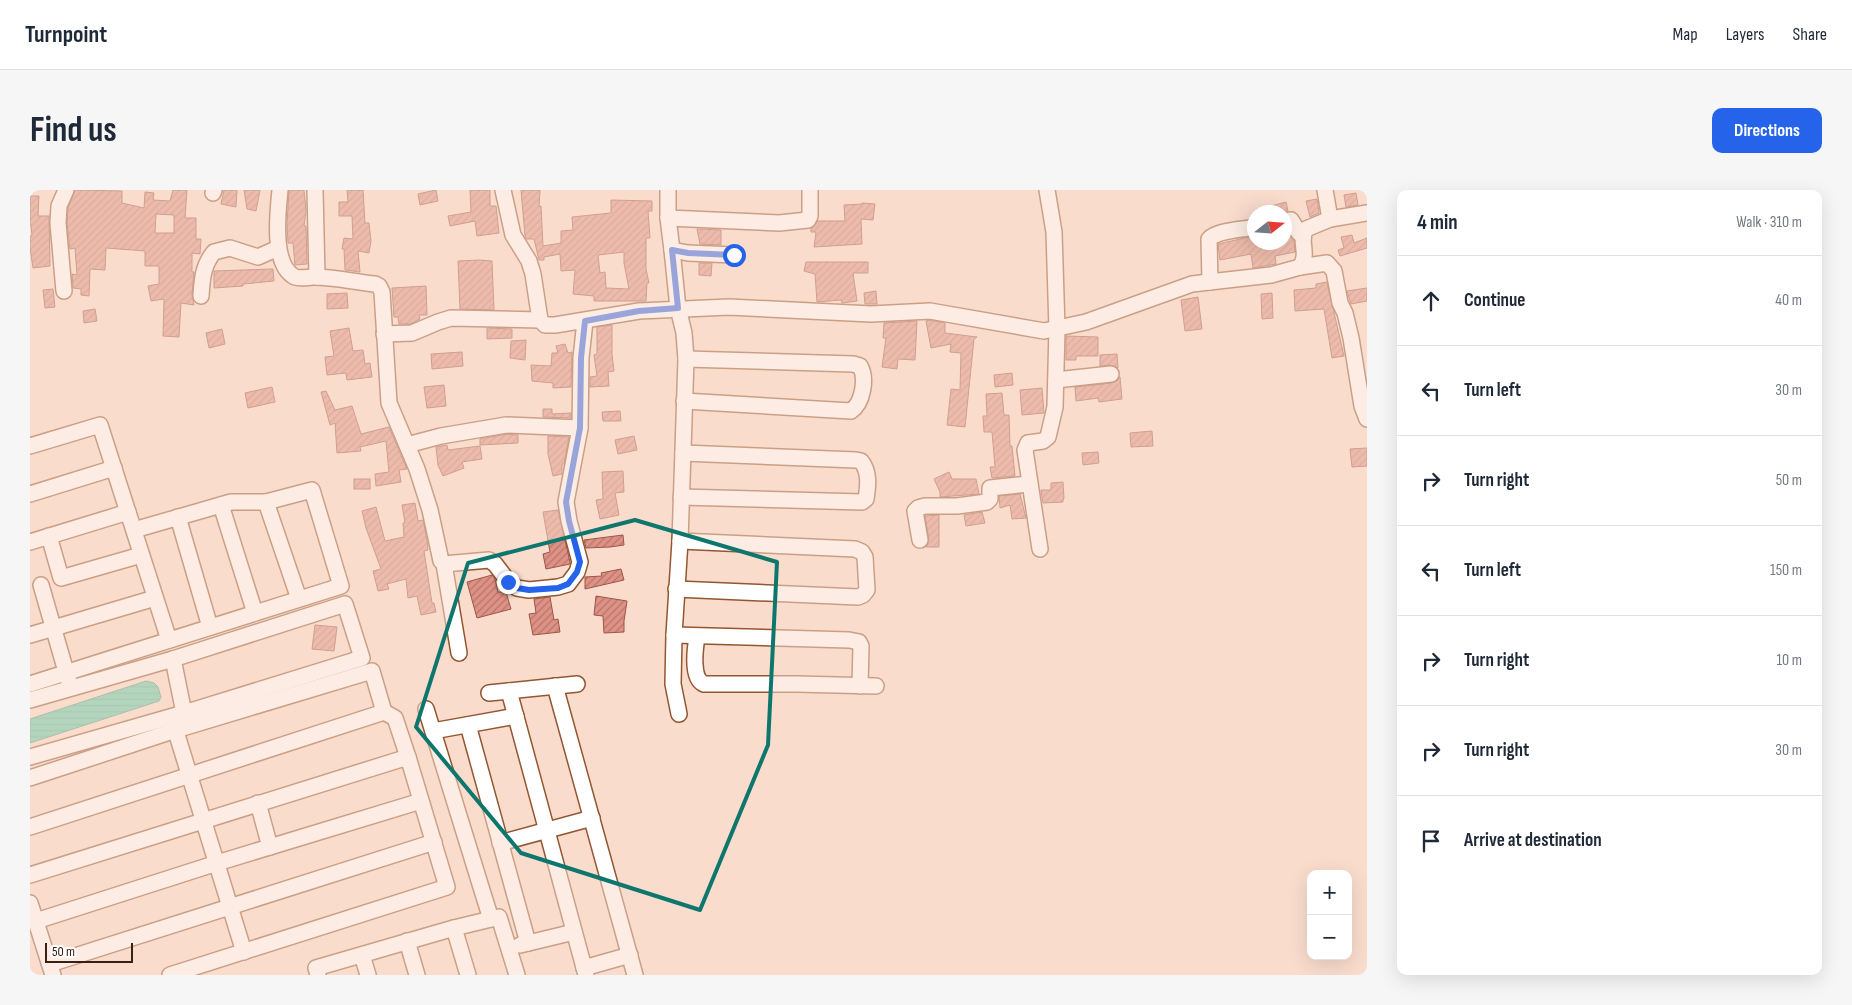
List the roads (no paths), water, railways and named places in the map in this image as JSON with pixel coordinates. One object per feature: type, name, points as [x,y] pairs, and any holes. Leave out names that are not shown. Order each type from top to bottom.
[{"type":"street","points":[[64,291],[58,223],[59,206],[66,190]]},
{"type":"street","points":[[280,190],[276,222],[278,248],[289,272],[296,278],[336,278],[375,284],[382,292],[389,403],[407,445],[430,510],[441,561],[444,564],[459,653]]},
{"type":"street","points":[[315,190],[316,277]]},
{"type":"street","points":[[503,190],[513,235],[529,261],[533,274],[540,320],[545,325],[585,321],[639,311],[728,306],[871,314],[930,311],[1044,331],[1086,322],[1183,286],[1271,275],[1300,266],[1327,263],[1334,271],[1340,303],[1360,349],[1362,406],[1367,419]]},
{"type":"street","points":[[668,190],[668,218],[686,359],[680,541],[674,635],[674,684],[679,714]]},
{"type":"street","points":[[668,218],[763,222],[808,220],[811,209],[810,190]]},
{"type":"street","points":[[1040,549],[1029,484],[1025,446],[1030,442],[1045,440],[1048,437],[1055,406],[1057,329],[1054,232],[1047,190]]},
{"type":"street","points":[[1325,190],[1330,220]]},
{"type":"street","points":[[1300,266],[1305,255],[1303,235],[1306,229],[1330,220],[1367,213]]},
{"type":"street","points":[[1292,222],[1299,233],[1303,235]]},
{"type":"street","points":[[1210,282],[1209,239],[1220,232],[1247,228]]},
{"type":"street","points":[[201,296],[205,265],[214,252],[230,248],[258,257],[278,248]]},
{"type":"street","points":[[672,250],[688,253],[734,255]]},
{"type":"street","points":[[384,334],[412,333],[451,318],[540,320]]},
{"type":"street","points":[[444,564],[489,560],[495,564],[508,582],[517,588],[529,590],[558,588],[568,584],[577,572],[580,562],[566,502],[580,428],[581,358],[585,321]]},
{"type":"street","points":[[684,401],[851,411],[859,400],[864,377],[860,366],[853,364],[686,359]]},
{"type":"street","points":[[1056,380],[1111,374]]},
{"type":"street","points":[[30,446],[100,425],[169,640]]},
{"type":"street","points":[[407,445],[441,436],[506,425],[580,428]]},
{"type":"street","points":[[681,497],[862,502],[866,499],[868,478],[864,465],[861,461],[856,460],[683,453]]},
{"type":"street","points":[[30,494],[114,468]]},
{"type":"street","points":[[920,540],[915,513],[918,508],[987,502],[990,498],[990,488],[1029,484]]},
{"type":"street","points":[[30,684],[341,586],[312,490],[266,502],[231,502],[134,530]]},
{"type":"street","points":[[266,502],[299,599]]},
{"type":"street","points":[[221,505],[255,613]]},
{"type":"street","points":[[30,542],[128,512]]},
{"type":"street","points":[[178,517],[210,627]]},
{"type":"street","points":[[49,536],[60,578]]},
{"type":"street","points":[[676,589],[858,597],[864,595],[866,590],[865,556],[856,549],[680,541]]},
{"type":"street","points":[[70,688],[53,628],[35,587],[141,555]]},
{"type":"street","points":[[30,636],[155,598]]},
{"type":"street","points":[[30,700],[173,659],[346,604],[362,658],[177,720],[30,778]]},
{"type":"street","points":[[674,635],[849,640],[859,642],[861,646],[860,686]]},
{"type":"street","points":[[697,637],[694,659],[697,678],[704,684],[876,686]]},
{"type":"street","points":[[173,659],[177,720],[190,776],[244,952]]},
{"type":"street","points":[[30,757],[372,671],[384,712],[395,718],[447,887],[170,975]]},
{"type":"street","points":[[489,693],[577,684]]},
{"type":"street","points":[[555,686],[635,975]]},
{"type":"street","points":[[509,691],[585,971],[630,956]]},
{"type":"street","points":[[426,709],[491,919]]},
{"type":"street","points":[[30,827],[384,712]]},
{"type":"street","points":[[433,731],[516,716]]},
{"type":"street","points":[[468,725],[528,943]]},
{"type":"street","points":[[30,875],[408,757]]},
{"type":"street","points":[[36,921],[217,863],[422,801]]},
{"type":"street","points":[[258,803],[270,847]]},
{"type":"street","points":[[500,843],[592,818]]},
{"type":"street","points":[[30,902],[52,969],[230,907],[434,842]]},
{"type":"street","points":[[318,975],[316,968],[407,941],[499,917],[517,975]]},
{"type":"street","points":[[454,928],[468,975]]},
{"type":"street","points":[[508,948],[574,932]]},
{"type":"street","points":[[407,941],[417,975]]},
{"type":"street","points":[[362,955],[368,975]]}]
